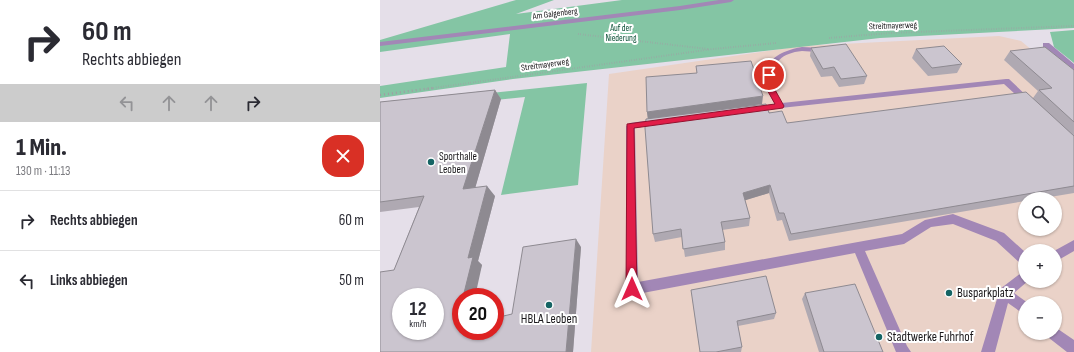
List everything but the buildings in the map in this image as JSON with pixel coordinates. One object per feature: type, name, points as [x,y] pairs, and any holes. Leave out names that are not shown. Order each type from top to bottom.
[{"type":"lane","name":"Am Galgenberg","points":[[380,44],[680,8],[731,0]]},
{"type":"lane","points":[[1046,45],[1074,68]]},
{"type":"lane","points":[[780,106],[772,93],[769,83],[770,67],[776,59],[791,50],[802,48],[823,50]]},
{"type":"lane","points":[[748,110],[1006,81],[1034,108]]},
{"type":"lane","points":[[669,120],[630,126],[632,289],[904,239],[929,223],[953,219],[1000,237],[1018,254]]},
{"type":"lane","points":[[1062,253],[1074,245]]},
{"type":"lane","points":[[858,247],[902,351],[904,352]]},
{"type":"lane","points":[[988,352],[1004,293],[1018,282]]},
{"type":"lane","points":[[1004,293],[1018,304]]},
{"type":"lane","points":[[1062,339],[1074,349]]},
{"type":"path","name":"Streitmayerweg","points":[[828,38],[866,34],[976,30],[1032,30],[1074,26]]},
{"type":"path","name":"Streitmayerweg","points":[[574,34],[713,49]]},
{"type":"path","name":"Streitmayerweg","points":[[380,95],[713,49],[782,42]]},
{"type":"shaded area","points":[[999,36],[1021,41],[1074,85],[1074,352],[591,352],[609,74],[802,46]]},
{"type":"green space","name":"Auf der Niederung","points":[[516,0],[554,0],[516,14],[622,0],[1074,0],[1074,28],[880,38],[513,79],[380,98],[380,86],[506,67],[510,34],[380,52],[380,40]]},
{"type":"green space","points":[[1074,30],[1074,63],[1054,47],[1050,32]]},
{"type":"green space","points":[[587,83],[578,185],[501,195],[525,97],[383,112],[387,104]]},
{"type":"place","name":"Sporthalle Leoben","points":[[431,162]]},
{"type":"place","name":"Busparkplatz","points":[[949,293]]},
{"type":"place","name":"HBLA Leoben","points":[[549,305]]},
{"type":"place","name":"Stadtwerke Fuhrhof","points":[[879,337]]},
{"type":"route","points":[[632,289],[630,126],[780,106],[770,88],[769,75]]}]
